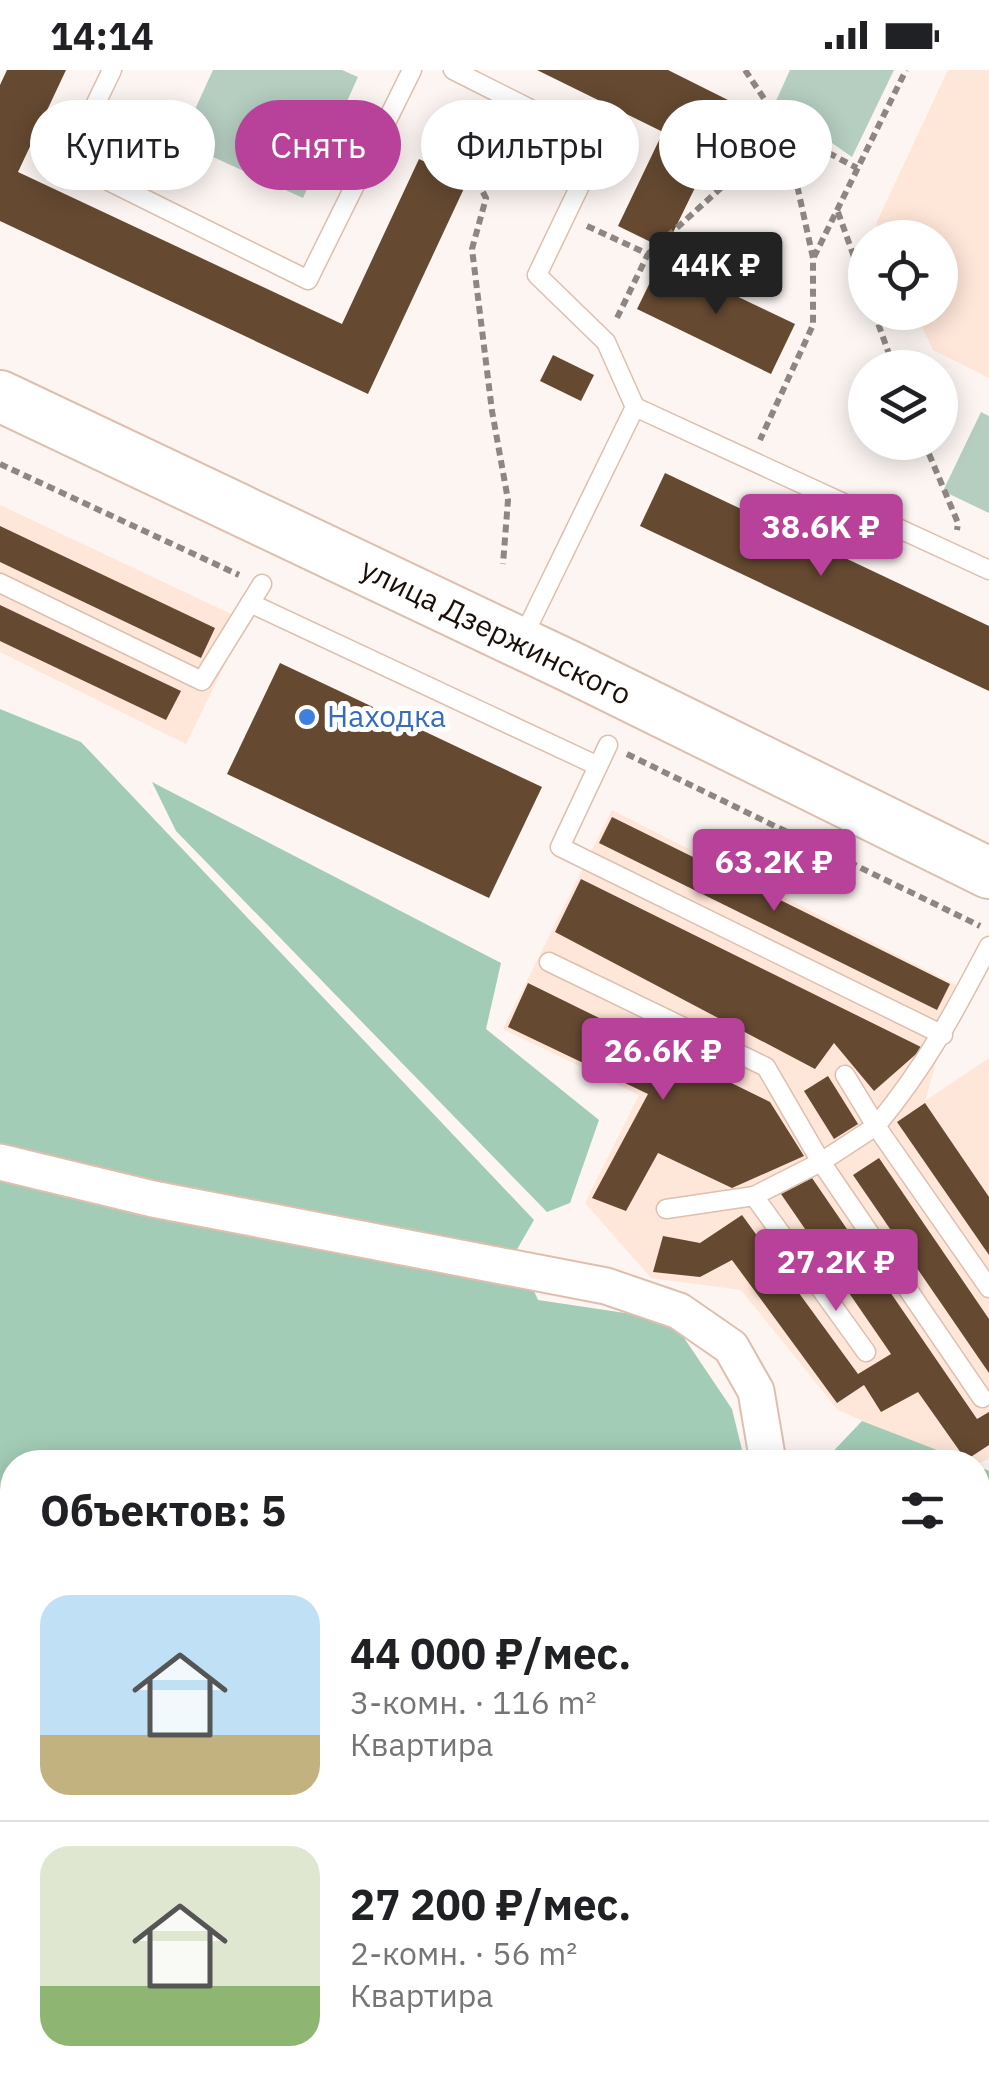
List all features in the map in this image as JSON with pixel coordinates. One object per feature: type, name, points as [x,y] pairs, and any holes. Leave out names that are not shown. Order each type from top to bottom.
[{"type":"main road","name":"улица Дзержинского","points":[[0,396],[989,873]]},
{"type":"street","points":[[0,1162],[152,1199],[606,1286],[680,1311],[731,1346],[756,1392],[766,1450]]},
{"type":"lane","points":[[112,70],[68,161],[308,280],[412,70]]},
{"type":"lane","points":[[452,70],[600,144],[536,276],[606,342],[634,407],[989,570]]},
{"type":"lane","points":[[520,644],[634,407]]},
{"type":"lane","points":[[0,583],[202,682],[262,584]]},
{"type":"lane","points":[[250,603],[598,766]]},
{"type":"lane","points":[[608,744],[560,847],[943,1035]]},
{"type":"lane","points":[[666,1209],[754,1196],[822,1162],[876,1126],[914,1080],[943,1035],[989,946]]},
{"type":"lane","points":[[549,962],[766,1068],[822,1162],[982,1398]]},
{"type":"lane","points":[[845,1075],[989,1288]]},
{"type":"lane","points":[[754,1196],[866,1352]]},
{"type":"path","points":[[745,70],[764,100]]},
{"type":"path","points":[[813,258],[906,70]]},
{"type":"path","points":[[486,87],[462,153],[486,198],[472,248],[508,500],[502,564]]},
{"type":"path","points":[[832,155],[858,168]]},
{"type":"path","points":[[606,342],[648,254],[718,190]]},
{"type":"path","points":[[751,460],[812,325],[813,258],[798,190]]},
{"type":"path","points":[[837,210],[848,241]]},
{"type":"path","points":[[566,216],[648,254]]},
{"type":"path","points":[[932,460],[958,523],[954,554]]},
{"type":"shaded area","points":[[948,70],[989,70],[989,378],[958,362],[958,350],[933,350],[924,330],[958,330],[958,220],[878,220]]},
{"type":"shaded area","points":[[0,505],[246,621],[186,744],[0,652]]},
{"type":"shaded area","points":[[612,810],[958,986],[925,1101],[989,1058],[989,1450],[928,1450],[838,1410],[741,1290],[651,1278],[585,1203],[639,1095],[503,1029]]},
{"type":"green space","points":[[213,70],[342,70],[358,77],[348,100],[235,100],[235,167],[215,158],[215,100],[199,100]]},
{"type":"green space","points":[[790,70],[894,70],[852,157],[832,143],[832,100],[776,100]]},
{"type":"green space","points":[[285,190],[307,190],[303,198]]},
{"type":"green space","points":[[981,412],[989,416],[989,513],[943,491]]},
{"type":"green space","points":[[0,709],[81,742],[534,1220],[516,1251],[538,1300],[672,1320],[732,1409],[742,1450],[0,1450]]},
{"type":"green space","points":[[152,782],[501,963],[486,1029],[599,1120],[570,1203],[547,1212],[176,831]]},
{"type":"green space","points":[[862,1421],[937,1450],[834,1450]]},
{"type":"building","points":[[7,70],[66,70],[52,100],[30,100],[30,146],[18,172],[30,178],[30,190],[56,190],[342,324],[419,159],[421,190],[463,190],[368,394],[0,221],[0,85]]},
{"type":"building","points":[[537,70],[668,70],[728,100],[659,100],[659,130],[639,120],[639,100],[598,100]]},
{"type":"building","points":[[659,140],[659,190],[694,190],[665,249],[618,226],[635,190],[639,190]]},
{"type":"building","points":[[661,260],[795,324],[771,374],[637,309]]},
{"type":"building","points":[[553,355],[594,375],[581,401],[540,381]]},
{"type":"building","points":[[665,473],[989,626],[989,691],[640,526]]},
{"type":"building","points":[[0,526],[215,628],[201,658],[0,562]]},
{"type":"building","points":[[0,605],[181,691],[166,720],[0,641]]},
{"type":"building","points":[[280,663],[542,787],[489,898],[227,774]]},
{"type":"building","points":[[612,817],[950,984],[937,1010],[599,843]]},
{"type":"building","points":[[581,879],[923,1048],[874,1091],[834,1043],[815,1069],[555,932]]},
{"type":"building","points":[[528,983],[770,1102],[804,1156],[732,1188],[658,1153],[626,1211],[592,1198],[648,1094],[508,1027]]},
{"type":"building","points":[[828,1076],[858,1124],[834,1139],[804,1091]]},
{"type":"building","points":[[925,1103],[989,1197],[989,1255],[897,1122]]},
{"type":"building","points":[[879,1158],[989,1319],[989,1373],[853,1175]]},
{"type":"building","points":[[812,1178],[977,1419],[989,1412],[989,1445],[981,1450],[959,1450],[918,1392],[881,1412],[864,1385],[837,1403],[732,1260],[700,1277],[653,1272],[663,1236],[700,1243],[742,1215],[858,1374],[891,1354],[781,1194]]},
{"type":"place","name":"Находка","points":[[307,717]]}]
